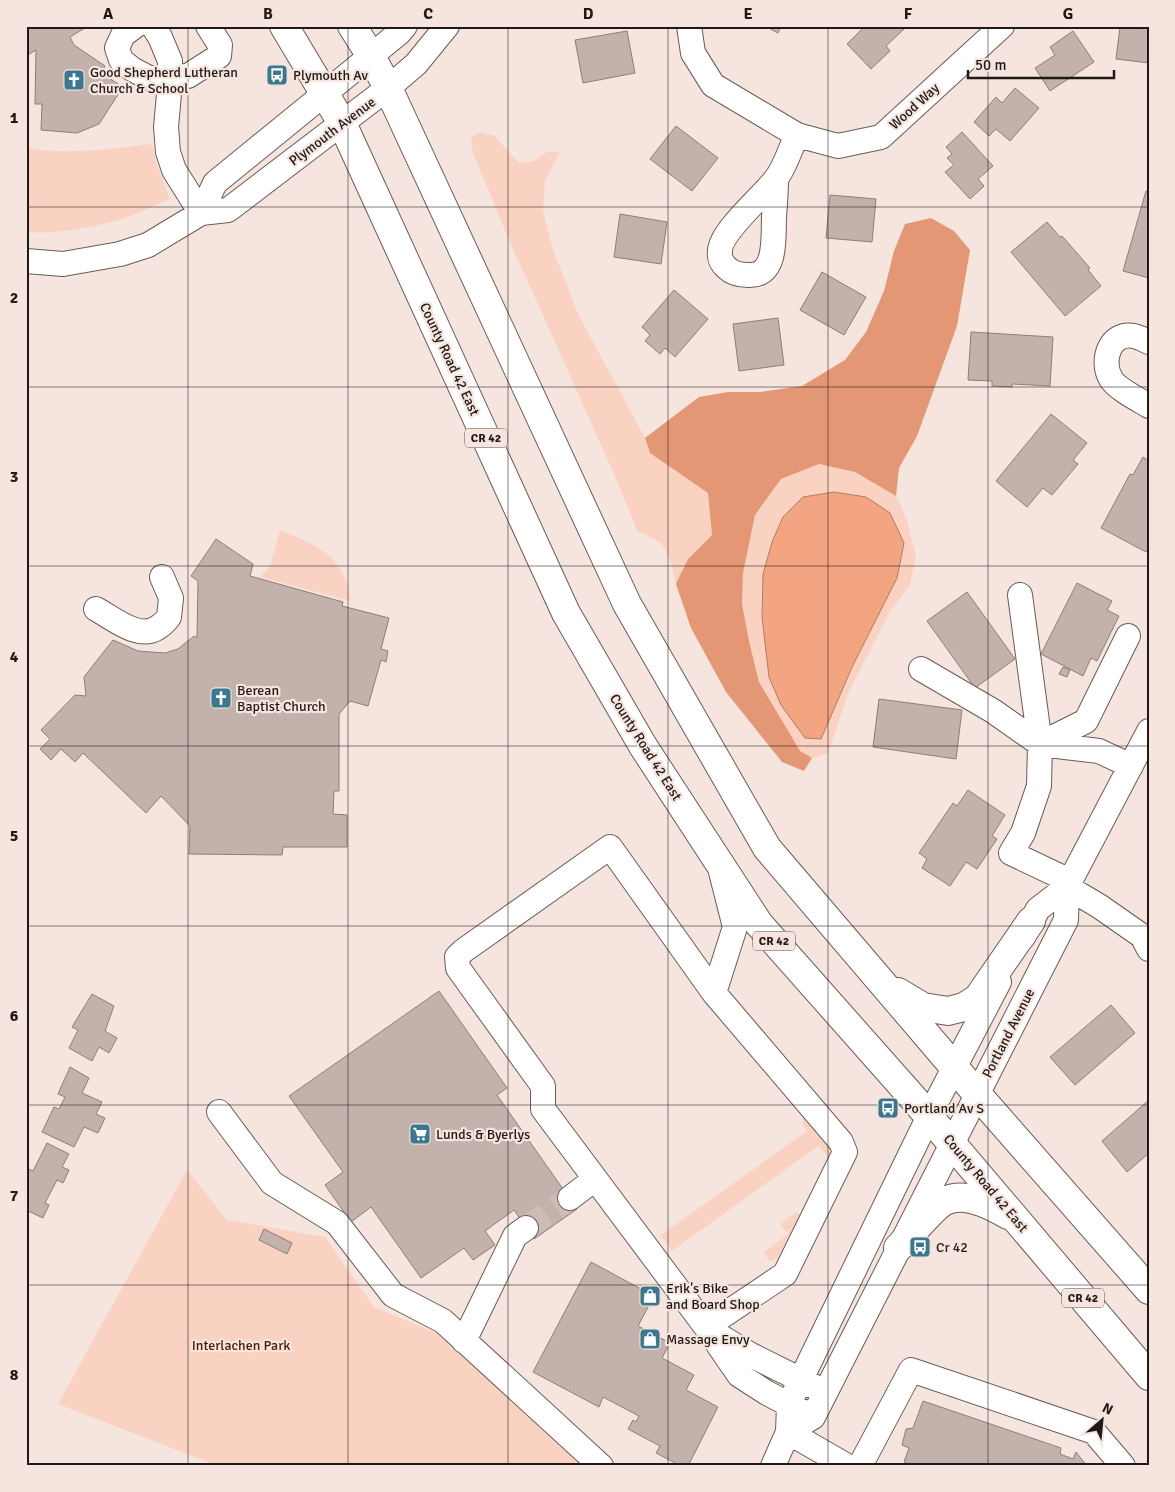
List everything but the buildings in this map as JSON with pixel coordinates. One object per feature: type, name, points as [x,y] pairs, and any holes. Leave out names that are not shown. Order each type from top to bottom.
[{"type":"highway","name":"County Road 42 East","points":[[284,26],[342,123],[566,613],[643,746],[759,924],[929,1116],[1149,1376]]},
{"type":"highway","points":[[352,26],[388,88],[627,604],[767,848],[977,1094],[1149,1290]]},
{"type":"highway","points":[[878,977],[900,994],[922,1007],[948,1011],[964,1007],[978,998],[1031,921]]},
{"type":"highway","points":[[898,1248],[944,1201],[958,1198],[983,1202],[1017,1221]]},
{"type":"street","points":[[135,26],[123,35],[118,48],[121,60],[132,69],[149,78],[188,76],[219,56],[220,45],[208,26]]},
{"type":"street","points":[[154,26],[170,61],[166,127],[168,152],[174,170],[201,213]]},
{"type":"street","points":[[201,213],[215,183],[406,26]]},
{"type":"street","name":"Plymouth Avenue","points":[[26,261],[63,264],[120,254],[148,245],[201,213],[228,210],[388,88],[416,64],[447,26]]},
{"type":"street","name":"Wood Way","points":[[689,26],[693,53],[713,85],[797,135],[838,146],[880,136],[1002,26]]},
{"type":"street","points":[[776,179],[797,135]]},
{"type":"street","points":[[1149,342],[1134,335],[1119,337],[1111,346],[1105,358],[1106,370],[1112,382],[1149,406]]},
{"type":"street","points":[[96,609],[133,629],[144,632],[157,628],[169,617],[171,598],[162,577]]},
{"type":"street","points":[[1020,595],[1040,744],[1039,786],[1023,834],[1011,853],[1068,884],[1142,936],[1149,949]]},
{"type":"street","points":[[1040,744],[1086,721],[1128,636]]},
{"type":"street","points":[[921,669],[992,711],[1040,744],[1099,751],[1131,766]]},
{"type":"street","name":"Portland Avenue","points":[[773,1466],[788,1432],[788,1404],[929,1116],[1031,921],[1038,909],[1068,884],[1149,731]]},
{"type":"street","points":[[706,1327],[785,1274],[845,1152],[841,1142],[714,993],[610,847],[463,950],[457,958],[458,968],[544,1086],[543,1108],[706,1327],[739,1376],[766,1393],[813,1417]]},
{"type":"street","points":[[714,993],[735,927],[718,861]]},
{"type":"street","name":"Portland Avenue","points":[[813,1417],[1066,920],[1068,884]]},
{"type":"street","points":[[219,1112],[272,1184],[337,1223],[393,1295],[443,1321],[601,1466]]},
{"type":"street","points":[[570,1198],[595,1179]]},
{"type":"street","points":[[464,1341],[515,1236],[526,1228]]},
{"type":"street","points":[[706,1327],[751,1355],[826,1392]]},
{"type":"street","points":[[860,1466],[911,1370],[1094,1432],[1123,1466]]},
{"type":"street","points":[[813,1417],[788,1432],[847,1466]]},
{"type":"green space","points":[[480,132],[495,136],[520,163],[533,162],[547,152],[560,152],[545,180],[543,211],[552,247],[578,314],[645,438],[650,453],[708,493],[712,535],[688,559],[676,584],[669,557],[662,545],[649,536],[638,532],[507,235],[473,153],[471,138]]},
{"type":"green space","points":[[152,144],[157,165],[170,199],[125,218],[97,226],[73,230],[26,232],[26,148],[73,151]]},
{"type":"green space","points":[[819,464],[855,472],[896,496],[907,520],[916,557],[910,585],[890,611],[848,694],[828,753],[812,758],[800,752],[759,682],[742,604],[743,573],[755,515],[781,479]]},
{"type":"green space","points":[[280,530],[318,548],[336,563],[343,573],[351,601],[260,577],[270,567]]},
{"type":"green space","points":[[803,1117],[808,1118],[833,1151],[828,1156],[818,1146],[672,1251],[661,1235],[807,1131],[802,1123]]},
{"type":"green space","name":"Interlachen Park","points":[[187,1170],[227,1220],[325,1237],[374,1307],[436,1333],[584,1466],[218,1466],[58,1404]]},
{"type":"green space","points":[[796,1212],[800,1215],[778,1257],[773,1261],[769,1261],[764,1252],[788,1234],[780,1224]]},
{"type":"shaded area","points":[[931,218],[954,231],[970,250],[957,326],[917,436],[899,468],[896,496],[855,472],[819,464],[781,479],[755,515],[743,573],[742,604],[749,641],[759,682],[800,751],[812,758],[804,771],[782,762],[726,692],[691,628],[676,584],[688,559],[712,535],[708,493],[650,453],[645,438],[699,397],[728,392],[760,392],[802,386],[845,360],[866,332],[884,291],[894,251],[905,224]]},
{"type":"shaded area","points":[[834,492],[866,497],[890,513],[904,543],[897,578],[853,665],[821,739],[805,738],[781,705],[769,677],[762,617],[763,574],[772,542],[783,517],[803,497]]},
{"type":"tunnel","points":[[526,1228],[570,1198]]},
{"type":"place","name":"Plymouth Av","points":[[277,75]]},
{"type":"place","name":"Good Shepherd Lutheran Church & School","points":[[74,80]]},
{"type":"place","name":"Berean Baptist Church","points":[[221,698]]},
{"type":"place","name":"Portland Av S","points":[[888,1108]]},
{"type":"place","name":"Lunds & Byerlys","points":[[420,1134]]},
{"type":"place","name":"Cr 42","points":[[920,1247]]},
{"type":"place","name":"Erik's Bike and Board Shop","points":[[650,1296]]},
{"type":"place","name":"Massage Envy","points":[[650,1339]]}]
